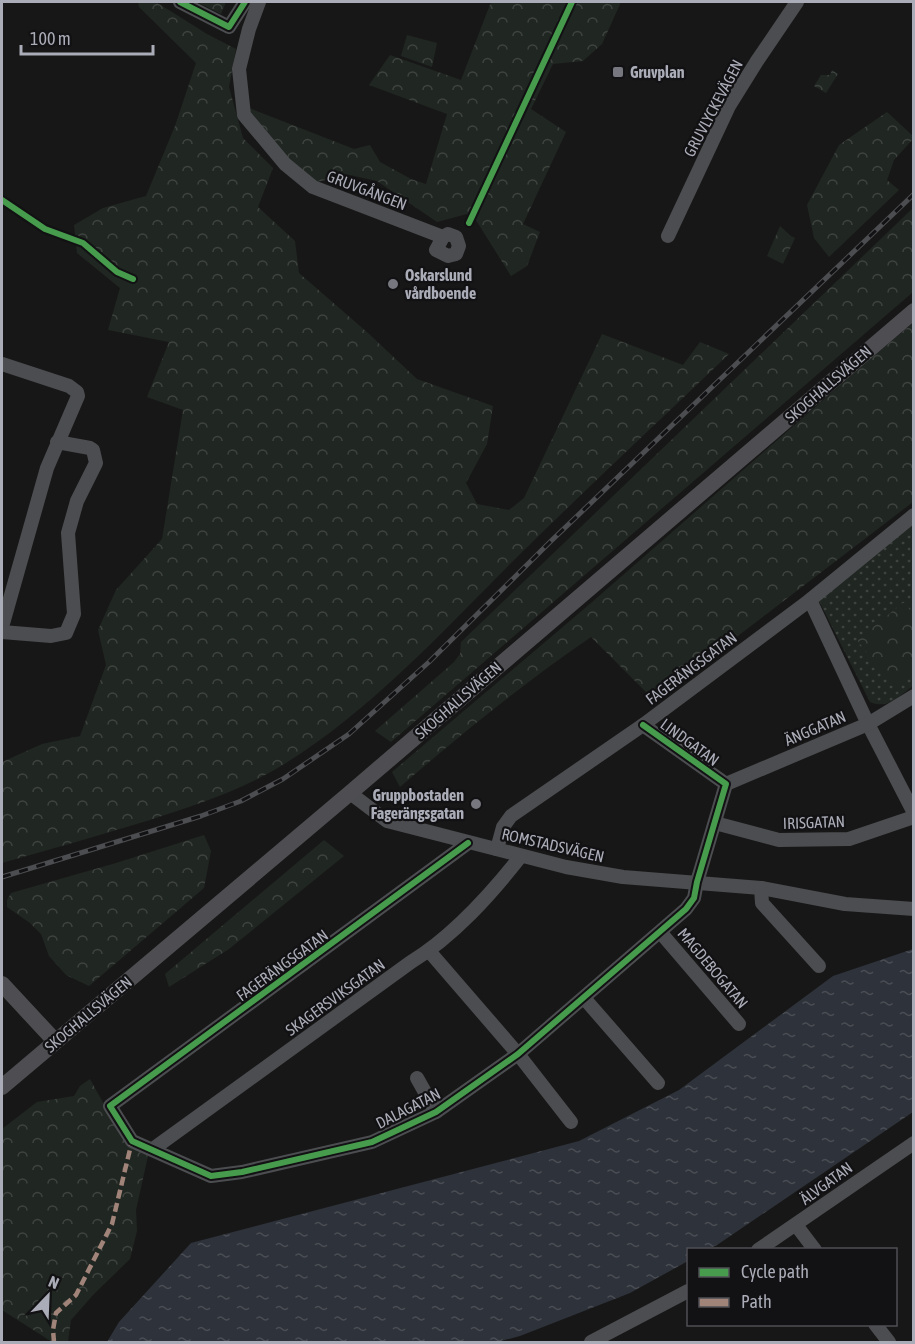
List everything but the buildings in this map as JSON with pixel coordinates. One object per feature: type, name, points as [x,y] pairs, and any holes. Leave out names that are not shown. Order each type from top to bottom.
[{"type":"main road","name":"SKOGHALLSVÄGEN","points":[[2,1087],[914,311]]},
{"type":"main road","points":[[2,984],[55,1041]]},
{"type":"street","points":[[180,2],[229,27],[245,2]]},
{"type":"street","name":"GRUVGÅNGEN","points":[[259,2],[249,29],[239,69],[244,115],[285,164],[313,187],[443,237]]},
{"type":"street","name":"GRUVLYCKEVÄGEN","points":[[668,236],[732,101],[797,2]]},
{"type":"street","points":[[2,364],[69,386],[77,392],[78,396],[46,468],[2,627]]},
{"type":"street","points":[[2,632],[51,636],[66,633],[74,614],[68,532],[77,501],[96,463],[93,450],[90,448],[57,442]]},
{"type":"street","name":"FAGERÄNGSGATAN","points":[[497,849],[503,827],[511,816],[643,724],[810,600],[914,515]]},
{"type":"street","points":[[810,600],[914,815]]},
{"type":"street","name":"ÄNGGATAN","points":[[726,784],[868,724],[914,696]]},
{"type":"street","name":"LINDGATAN","points":[[643,724],[726,784],[697,882]]},
{"type":"street","name":"ROMSTADSVÄGEN","points":[[350,793],[387,822],[566,867],[623,877],[761,888],[845,904],[914,909]]},
{"type":"street","name":"IRISGATAN","points":[[715,823],[779,840],[849,839],[914,815]]},
{"type":"street","name":"FAGERÄNGSGATAN","points":[[110,1107],[468,843]]},
{"type":"street","name":"SKAGERSVIKSGATAN","points":[[153,1149],[429,951],[494,891],[521,856]]},
{"type":"street","name":"DALAGATAN","points":[[110,1107],[132,1141],[211,1176],[242,1172],[372,1142],[436,1112],[518,1054],[661,933],[686,909],[694,898],[697,882]]},
{"type":"street","points":[[761,888],[762,903],[819,966]]},
{"type":"street","name":"MAGDEBOGATAN","points":[[661,933],[739,1024]]},
{"type":"street","points":[[429,951],[518,1054],[571,1122]]},
{"type":"street","points":[[584,998],[658,1083]]},
{"type":"street","name":"DALAGATAN","points":[[417,1078],[436,1112]]},
{"type":"street","name":"ÄLVGATAN","points":[[761,1248],[842,1190],[914,1143]]},
{"type":"street","points":[[796,1225],[813,1248]]},
{"type":"street","points":[[598,1341],[687,1292]]},
{"type":"street","points":[[876,1326],[884,1341]]},
{"type":"green space","points":[[138,2],[156,2],[236,49],[229,87],[243,138],[273,168],[258,207],[295,241],[299,273],[417,379],[493,406],[487,444],[466,483],[477,504],[509,510],[524,498],[602,334],[683,365],[700,342],[729,354],[541,533],[402,672],[372,699],[309,748],[246,785],[214,798],[150,820],[2,863],[2,762],[42,744],[80,736],[106,665],[98,630],[116,590],[162,539],[183,410],[147,397],[169,342],[108,330],[120,288],[77,253],[74,225],[103,208],[146,196],[175,126],[196,63],[139,7]]},
{"type":"green space","points":[[197,2],[226,2],[221,14]]},
{"type":"green space","points":[[491,2],[621,2],[602,44],[583,61],[553,64],[531,109],[566,132],[523,224],[540,232],[527,266],[511,276],[474,217],[467,214],[437,222],[377,181],[350,175],[316,182],[290,164],[247,116],[249,108],[354,149],[370,145],[380,162],[411,179],[426,184],[447,114],[369,85],[390,55],[461,80]]},
{"type":"green space","points":[[407,35],[437,43],[432,67],[401,56]]},
{"type":"green space","points":[[832,70],[838,74],[826,93],[814,86],[821,75],[830,75]]},
{"type":"green space","points":[[887,112],[913,136],[913,139],[894,160],[887,180],[899,190],[829,257],[814,238],[807,205],[839,145]]},
{"type":"green space","points":[[913,208],[913,292],[391,742],[375,731],[454,662],[460,654],[461,642]]},
{"type":"green space","points":[[780,226],[795,238],[783,264],[767,256]]},
{"type":"green space","points":[[913,323],[913,502],[654,700],[591,637],[494,709],[400,787],[392,772],[591,603]]},
{"type":"green space","points":[[913,523],[913,686],[893,701],[876,704],[870,702],[818,599]]},
{"type":"green space","points":[[904,602],[913,614],[913,672],[894,687],[857,640]]},
{"type":"green space","points":[[204,835],[211,851],[204,888],[89,986],[66,975],[49,956],[41,934],[7,907],[7,900],[11,893]]},
{"type":"green space","points":[[324,840],[344,856],[229,949],[169,987],[165,974]]},
{"type":"green space","points":[[90,1079],[127,1146],[148,1156],[136,1210],[137,1231],[130,1259],[71,1320],[68,1342],[52,1342],[2,1310],[2,1129],[37,1102],[74,1096],[80,1086]]},
{"type":"water","points":[[913,949],[913,1112],[717,1245],[710,1248],[687,1248],[687,1262],[630,1293],[520,1336],[497,1342],[107,1342],[119,1322],[191,1243],[579,1141],[679,1090],[833,976]]},
{"type":"railway","points":[[2,877],[201,816],[241,801],[283,779],[349,734],[429,662],[550,542],[914,194]]},
{"type":"marked path","points":[[54,1342],[53,1330],[56,1313],[76,1295],[112,1224],[132,1141]]},
{"type":"cycle path","points":[[180,2],[229,27],[245,2]]},
{"type":"cycle path","points":[[469,223],[572,2]]},
{"type":"cycle path","points":[[2,200],[45,229],[83,243],[117,272],[133,279]]},
{"type":"cycle path","points":[[468,843],[110,1106],[132,1141],[211,1176],[242,1172],[372,1142],[436,1112],[518,1054],[686,909],[694,898],[726,784],[643,725]]},
{"type":"place","name":"Gruvplan","points":[[618,72]]},
{"type":"place","name":"Oskarslund vårdboende","points":[[393,284]]},
{"type":"place","name":"Gruppbostaden Fagerängsgatan","points":[[476,804]]}]
